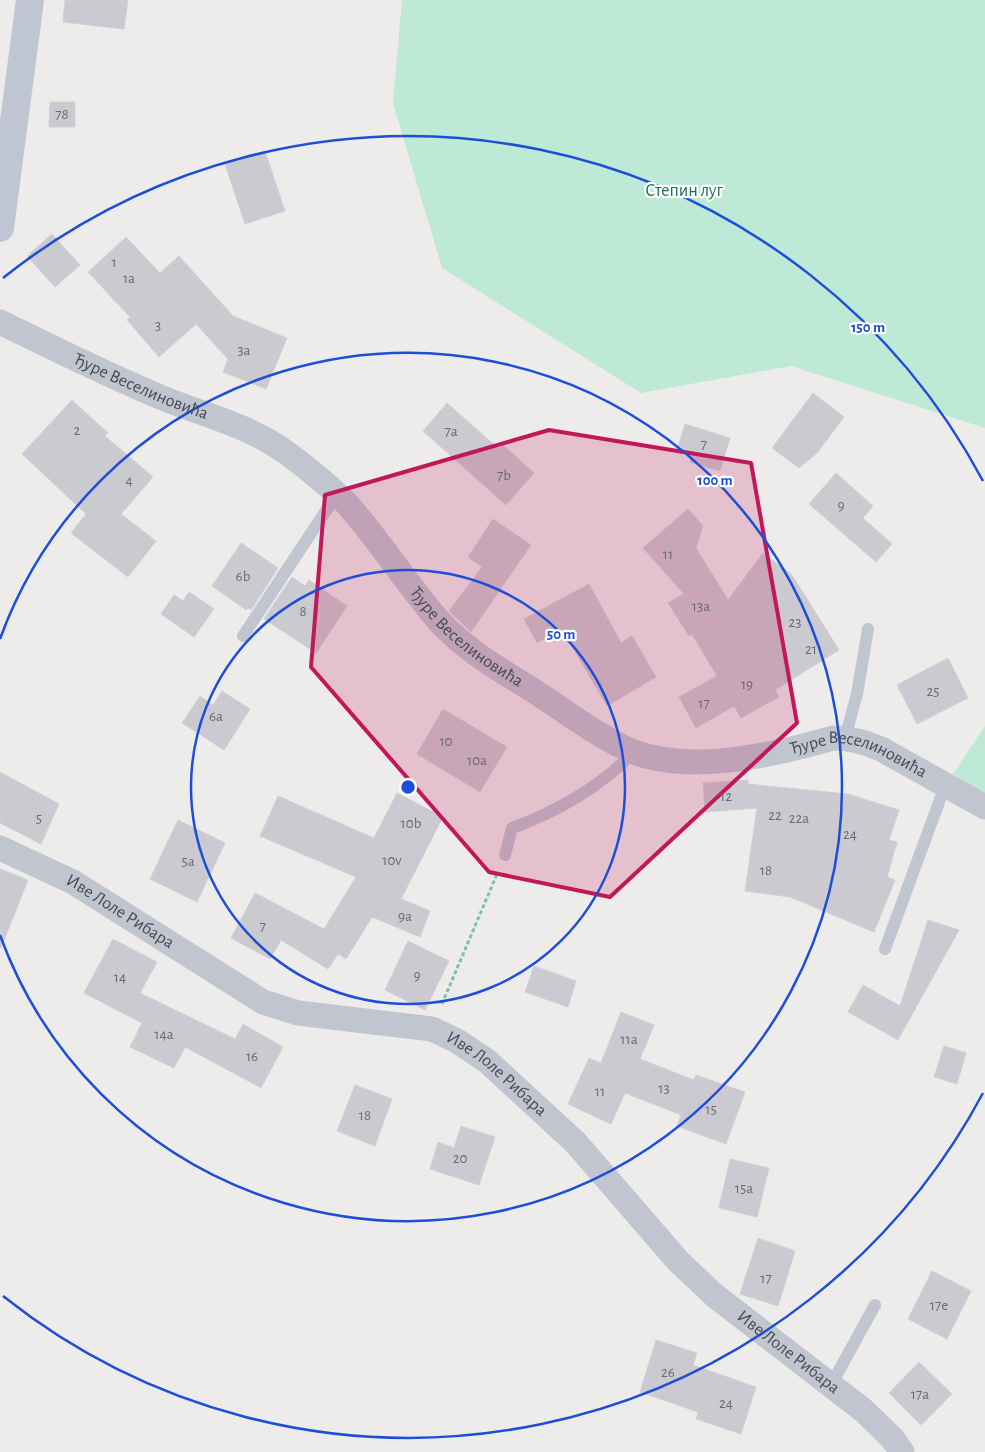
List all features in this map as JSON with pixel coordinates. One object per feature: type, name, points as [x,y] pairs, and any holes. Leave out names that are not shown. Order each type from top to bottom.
[{"type":"street","points":[[0,228],[30,0]]},
{"type":"street","name":"Ђуре Веселиновића","points":[[0,322],[116,378],[167,400],[242,427],[270,441],[337,494],[362,522],[437,619],[470,652],[586,725],[633,752],[661,758],[738,759],[832,738],[845,738],[864,741],[882,749],[985,807]]},
{"type":"street","name":"Иве Лоле Рибара","points":[[0,848],[73,882],[263,1002],[298,1013],[432,1028],[457,1041],[487,1062],[576,1143],[685,1268],[714,1295],[862,1410],[892,1438],[902,1452]]},
{"type":"lane","points":[[243,636],[337,494]]},
{"type":"lane","points":[[845,738],[857,694],[868,629]]},
{"type":"lane","points":[[505,855],[512,828],[562,804],[610,776],[633,752]]},
{"type":"lane","points":[[885,949],[945,786]]},
{"type":"lane","points":[[831,1385],[875,1306]]},
{"type":"path","points":[[432,1028],[505,855]]},
{"type":"highlighted area","points":[[549,430],[751,463],[797,723],[610,897],[489,872],[311,667],[325,495]]},
{"type":"green space","name":"Степин луг","points":[[402,0],[985,0],[985,428],[791,366],[641,393],[442,268],[393,103]]},
{"type":"green space","points":[[985,726],[985,807],[945,786]]},
{"type":"building","points":[[65,0],[128,0],[124,29],[63,22]]},
{"type":"building","points":[[50,102],[75,102],[75,127],[49,127]]},
{"type":"building","points":[[265,151],[285,211],[245,224],[225,164]]},
{"type":"building","points":[[52,234],[80,265],[55,287],[27,256]]},
{"type":"building","points":[[126,237],[160,273],[179,256],[233,316],[287,338],[266,389],[223,372],[228,359],[196,324],[159,357],[127,320],[130,317],[88,272]]},
{"type":"building","points":[[813,393],[844,417],[817,453],[799,468],[772,448]]},
{"type":"building","points":[[72,400],[108,433],[105,436],[153,477],[121,514],[156,541],[128,577],[71,533],[86,514],[22,454]]},
{"type":"building","points":[[447,403],[499,449],[503,445],[534,473],[506,505],[423,431]]},
{"type":"building","points":[[685,424],[730,438],[720,471],[690,462],[692,455],[677,450]]},
{"type":"building","points":[[836,473],[873,506],[863,518],[892,544],[876,562],[809,504]]},
{"type":"building","points":[[688,509],[703,526],[696,548],[728,600],[763,553],[792,575],[839,650],[775,690],[779,697],[741,718],[734,706],[696,728],[679,697],[717,676],[692,634],[689,636],[668,603],[684,594],[643,548]]},
{"type":"building","points":[[493,519],[531,545],[471,632],[449,611],[482,567],[468,557]]},
{"type":"building","points":[[241,543],[278,568],[251,610],[248,608],[246,610],[212,586]]},
{"type":"building","points":[[292,577],[305,586],[309,580],[347,606],[316,653],[264,619]]},
{"type":"building","points":[[589,584],[621,643],[632,636],[656,677],[607,706],[562,629],[537,643],[524,619]]},
{"type":"building","points":[[189,592],[214,609],[194,637],[161,614],[174,595],[183,601]]},
{"type":"building","points":[[948,658],[968,698],[917,724],[897,685]]},
{"type":"building","points":[[222,691],[250,709],[224,750],[182,723],[200,696],[213,705]]},
{"type":"building","points":[[443,709],[507,747],[480,792],[417,754]]},
{"type":"building","points":[[0,772],[59,804],[41,844],[0,823]]},
{"type":"building","points":[[748,780],[748,784],[848,794],[899,810],[889,840],[897,842],[887,877],[895,880],[874,932],[790,897],[745,891],[757,808],[705,812],[703,783]]},
{"type":"building","points":[[397,793],[443,817],[401,899],[430,911],[420,937],[372,917],[346,959],[338,954],[328,969],[281,940],[270,959],[231,938],[255,893],[324,929],[356,877],[260,836],[278,796],[374,838]]},
{"type":"building","points":[[178,820],[225,843],[197,902],[150,879]]},
{"type":"building","points":[[0,869],[28,880],[1,948],[0,948]]},
{"type":"building","points":[[928,920],[959,930],[898,1040],[848,1012],[863,985],[900,1006]]},
{"type":"building","points":[[113,939],[157,962],[140,993],[235,1039],[243,1024],[283,1047],[261,1088],[185,1047],[174,1068],[130,1047],[142,1023],[84,993]]},
{"type":"building","points":[[408,941],[449,961],[425,1010],[385,990]]},
{"type":"building","points":[[534,966],[576,981],[568,1007],[525,992]]},
{"type":"building","points":[[621,1012],[654,1025],[640,1059],[694,1080],[696,1075],[745,1092],[726,1144],[677,1126],[681,1115],[625,1093],[611,1124],[568,1104],[589,1058],[601,1063]]},
{"type":"building","points":[[944,1046],[966,1053],[957,1084],[934,1077]]},
{"type":"building","points":[[355,1085],[392,1099],[375,1146],[337,1131]]},
{"type":"building","points":[[461,1126],[495,1137],[479,1185],[430,1169],[438,1142],[454,1148]]},
{"type":"building","points":[[730,1159],[769,1168],[757,1217],[719,1208]]},
{"type":"building","points":[[758,1238],[795,1251],[778,1306],[740,1294]]},
{"type":"building","points":[[932,1271],[971,1291],[947,1339],[908,1319]]},
{"type":"building","points":[[656,1340],[697,1353],[693,1365],[756,1387],[741,1434],[696,1419],[698,1412],[640,1392]]},
{"type":"building","points":[[919,1362],[952,1394],[921,1425],[889,1393]]}]
